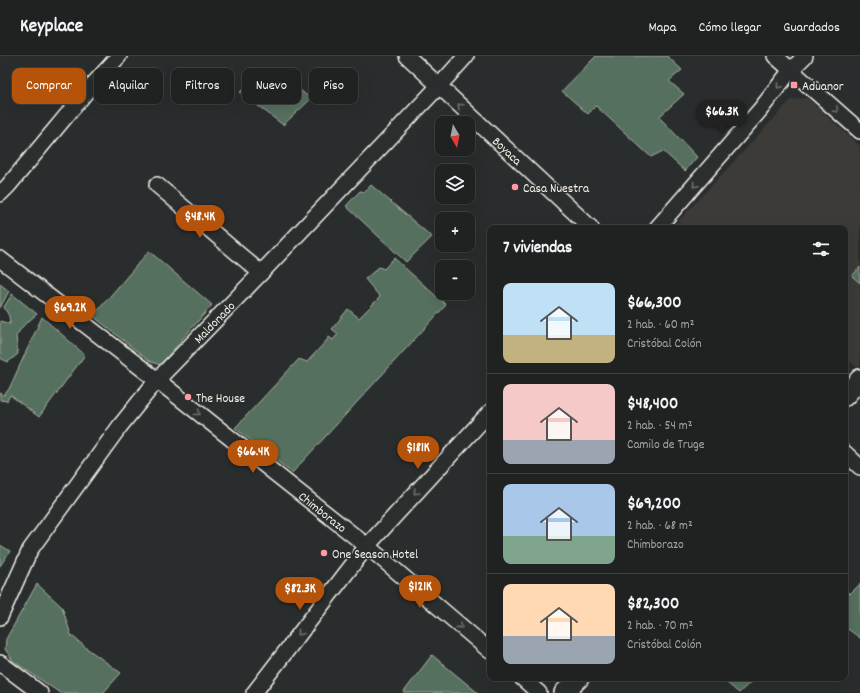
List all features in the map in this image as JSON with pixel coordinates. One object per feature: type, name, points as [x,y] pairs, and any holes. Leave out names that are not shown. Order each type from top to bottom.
[{"type":"street","points":[[0,194],[82,97],[119,56]]},
{"type":"street","name":"Boyaca","points":[[407,56],[587,225]]},
{"type":"street","name":"Maldonado","points":[[0,616],[30,550],[120,426],[157,380],[261,274],[466,56]]},
{"type":"street","points":[[775,56],[860,132]]},
{"type":"street","points":[[660,225],[760,110],[791,70],[805,56]]},
{"type":"street","points":[[157,185],[261,274]]},
{"type":"street","name":"Chimborazo","points":[[0,259],[157,380],[367,546],[487,648]]},
{"type":"street","points":[[848,393],[860,379]]},
{"type":"street","points":[[254,693],[367,546],[487,415]]},
{"type":"street","points":[[848,456],[860,467]]},
{"type":"street","points":[[0,663],[40,693]]},
{"type":"street","points":[[525,681],[539,693]]},
{"type":"street","points":[[564,693],[575,681]]},
{"type":"shaded area","points":[[807,98],[860,146],[860,366],[858,368],[848,360],[848,225],[675,225],[791,100]]},
{"type":"green space","points":[[596,56],[667,56],[682,70],[669,81],[684,94],[659,117],[697,157],[685,171],[663,151],[651,157],[596,106],[588,114],[562,91]]},
{"type":"green space","points":[[301,91],[309,97],[309,101],[283,125],[256,104],[301,104]]},
{"type":"green space","points":[[371,185],[432,237],[406,262],[346,206],[360,191],[365,192]]},
{"type":"green space","points":[[149,251],[212,305],[160,365],[149,361],[93,316]]},
{"type":"green space","points":[[394,258],[435,295],[435,300],[440,300],[446,305],[292,473],[235,428],[299,359],[307,362],[329,337],[333,340],[338,334],[332,329],[348,309],[359,318],[380,297],[365,279],[379,267],[384,269]]},
{"type":"green space","points":[[860,267],[860,283],[852,276]]},
{"type":"green space","points":[[0,284],[9,291],[0,308]]},
{"type":"green space","points":[[12,294],[37,314],[23,326],[16,336],[18,354],[8,362],[0,358],[0,321],[10,324],[9,316],[4,307]]},
{"type":"green space","points":[[42,317],[85,355],[39,417],[10,395],[7,401],[0,400],[0,393],[4,395],[9,389]]},
{"type":"green space","points":[[0,545],[10,551],[0,566]]},
{"type":"green space","points":[[37,584],[62,607],[71,635],[121,673],[103,693],[60,693],[13,661],[5,649],[6,639]]},
{"type":"green space","points":[[860,584],[860,638],[848,629],[848,592],[850,594]]},
{"type":"green space","points":[[432,655],[478,693],[403,693]]},
{"type":"green space","points":[[725,681],[752,681],[739,693]]},
{"type":"place","name":"Aduanor","points":[[794,85]]},
{"type":"place","name":"Casa Nuestra","points":[[515,187]]},
{"type":"place","name":"The House","points":[[188,397]]},
{"type":"place","name":"One Season Hotel","points":[[324,553]]}]
